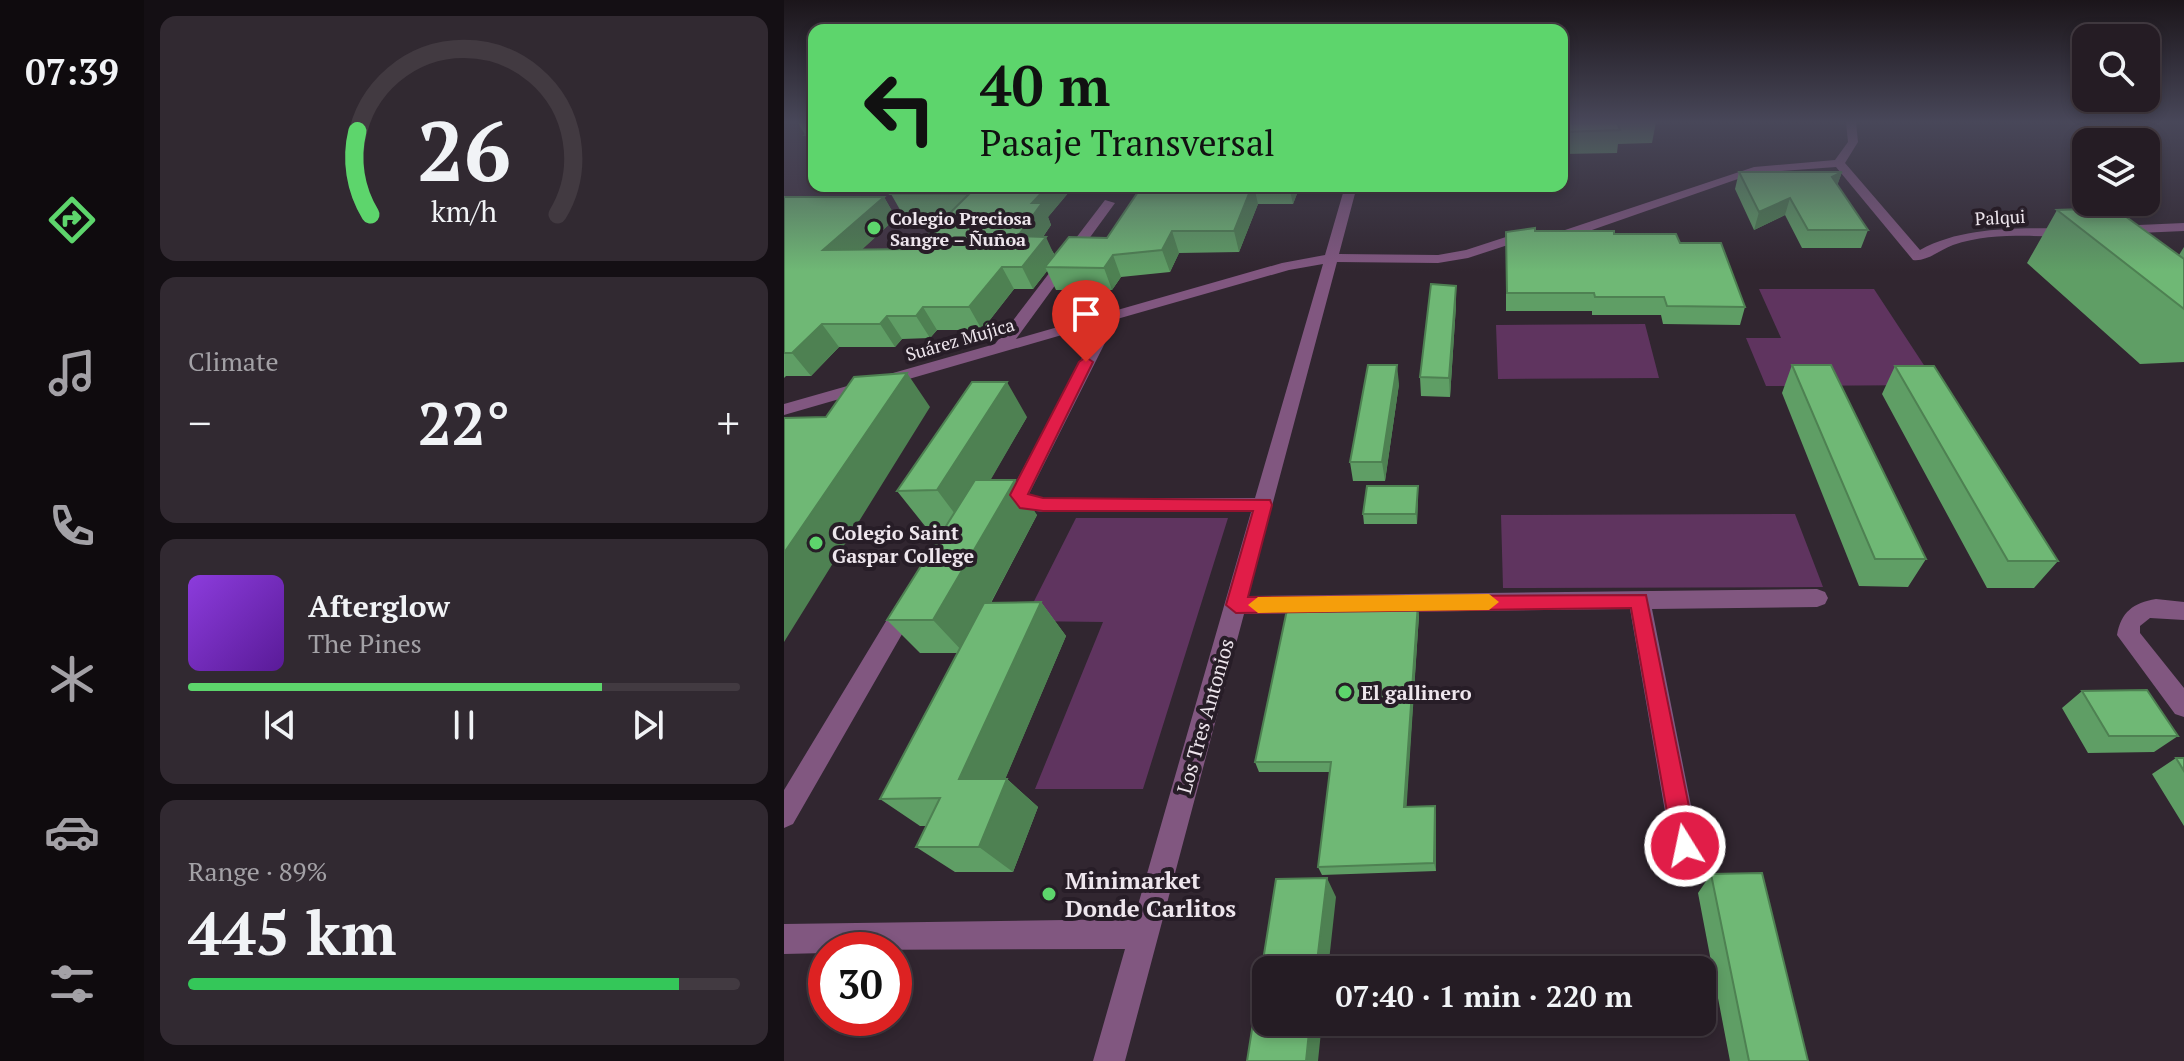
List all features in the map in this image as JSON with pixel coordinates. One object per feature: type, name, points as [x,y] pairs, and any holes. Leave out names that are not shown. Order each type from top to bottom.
[{"type":"street","name":"Suárez Mujica","points":[[784,410],[1287,266],[1332,258],[1438,259],[1468,254],[1512,239],[1564,235],[1750,172]]},
{"type":"street","name":"Palqui","points":[[1846,172],[1918,257],[1943,242],[1969,236],[2092,231]]},
{"type":"street","name":"Los Tres Antonios","points":[[1109,1061],[1349,192]]},
{"type":"street","points":[[1000,349],[1109,203]]},
{"type":"street","points":[[2107,230],[2184,227]]},
{"type":"street","points":[[1111,317],[1019,495],[1027,503],[1043,505],[1264,505]]},
{"type":"street","points":[[1236,605],[1817,598]]},
{"type":"street","points":[[1639,600],[1685,846]]},
{"type":"street","points":[[784,815],[905,609]]},
{"type":"street","points":[[2184,611],[2144,610],[2130,622],[2128,635],[2184,706]]},
{"type":"street","points":[[784,939],[1145,934]]},
{"type":"shaded area","name":"Colegio Preciosa Sangre – Ñuñoa","points":[[784,172],[808,172],[808,192],[998,192],[923,269],[784,272]]},
{"type":"shaded area","points":[[1759,289],[1874,289],[1937,385],[1766,386],[1746,338],[1781,338]]},
{"type":"shaded area","points":[[1645,324],[1659,378],[1498,379],[1496,325]]},
{"type":"shaded area","points":[[1795,514],[1823,587],[1503,588],[1501,515]]},
{"type":"shaded area","points":[[1076,518],[1228,518],[1143,789],[1035,789],[1103,622],[1024,621]]},
{"type":"building","points":[[1739,172],[1842,172],[1832,177],[1868,230],[1808,230],[1790,198],[1759,212]]},
{"type":"building","points":[[1042,192],[1032,203],[1042,203],[1018,236],[1046,237],[1022,267],[1002,267],[969,307],[923,307],[916,316],[887,316],[880,324],[822,324],[792,353],[784,353],[784,197],[884,197],[823,250],[914,249],[969,194],[891,194]]},
{"type":"building","points":[[1138,192],[1250,192],[1234,231],[1172,231],[1162,250],[1113,255],[1104,268],[1045,267],[1069,237],[1107,238]]},
{"type":"building","points":[[2072,209],[2072,216],[2125,216],[2184,259],[2184,309],[2057,210]]},
{"type":"building","points":[[1535,228],[1535,231],[1676,234],[1680,243],[1721,243],[1745,307],[1667,306],[1664,297],[1507,293],[1506,232]]},
{"type":"building","points":[[1431,284],[1456,286],[1449,378],[1420,377]]},
{"type":"building","points":[[1368,365],[1397,365],[1382,462],[1350,462]]},
{"type":"building","points":[[1792,365],[1831,365],[1926,559],[1875,559]]},
{"type":"building","points":[[1895,366],[1934,366],[2058,561],[2008,561]]},
{"type":"building","points":[[907,373],[784,553],[784,418],[826,417],[854,377]]},
{"type":"building","points":[[972,382],[1007,382],[937,490],[897,491]]},
{"type":"building","points":[[975,480],[1015,480],[933,620],[887,620]]},
{"type":"building","points":[[1367,486],[1418,486],[1416,514],[1363,514]]},
{"type":"building","points":[[1041,602],[959,779],[1007,779],[979,847],[916,847],[940,798],[880,799],[984,603]]},
{"type":"building","name":"El gallinero","points":[[1418,603],[1404,807],[1435,806],[1434,863],[1318,867],[1331,762],[1255,762],[1288,605]]},
{"type":"building","points":[[2147,690],[2178,736],[2109,736],[2082,691]]},
{"type":"building","points":[[2176,758],[2184,758],[2184,771]]},
{"type":"building","points":[[1762,873],[1808,1061],[1749,1061],[1711,874]]},
{"type":"building","points":[[1327,878],[1318,956],[1264,956],[1276,879]]},
{"type":"building","points":[[1252,1030],[1252,1036],[1309,1036],[1306,1061],[1247,1061]]},
{"type":"slow traffic","points":[[1258,605],[1489,602]]},
{"type":"place","name":"Colegio Preciosa Sangre – Ñuñoa","points":[[874,228]]},
{"type":"place","name":"Colegio Saint Gaspar College","points":[[816,543]]},
{"type":"place","name":"El gallinero","points":[[1345,692]]},
{"type":"place","name":"Minimarket Donde Carlitos","points":[[1049,894]]},
{"type":"route","points":[[1086,362],[1019,495],[1027,503],[1043,505],[1264,505],[1236,605],[1639,600],[1685,846]]}]
